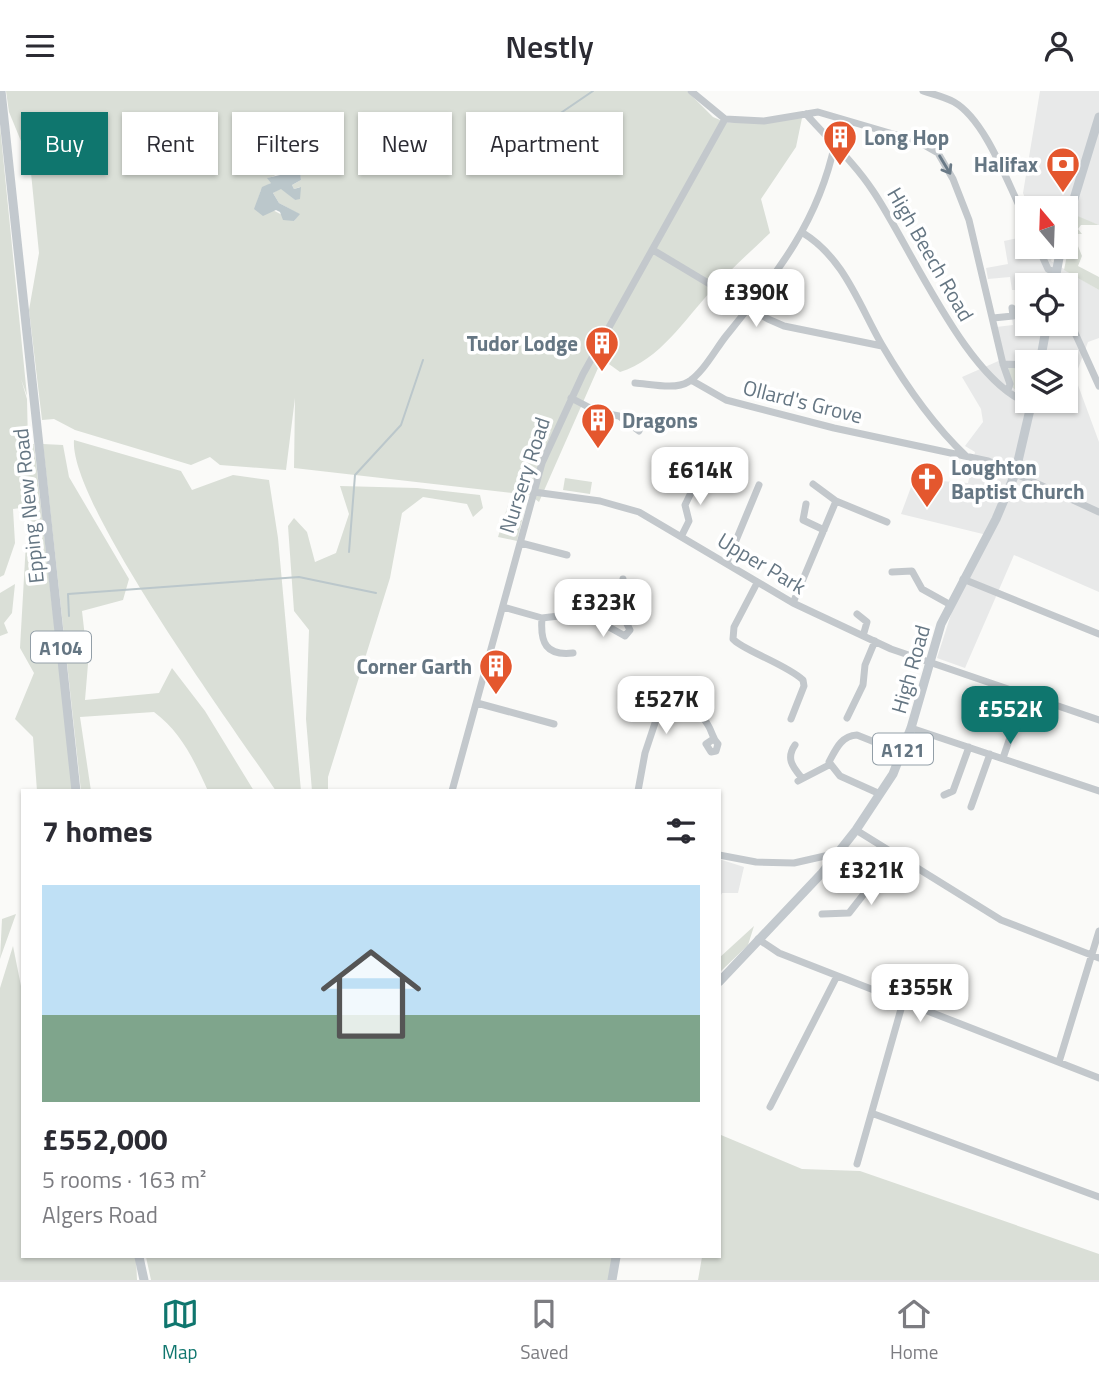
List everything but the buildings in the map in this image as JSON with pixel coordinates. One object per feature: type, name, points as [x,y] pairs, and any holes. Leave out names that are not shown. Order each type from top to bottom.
[{"type":"main road","name":"Epping New Road","points":[[1,91],[76,789]]},
{"type":"main road","points":[[1075,196],[1099,117]]},
{"type":"main road","points":[[1056,273],[1059,259]]},
{"type":"main road","name":"High Road","points":[[721,980],[805,893],[856,830],[880,794],[902,753],[949,604],[996,519],[1015,474],[1029,413]]},
{"type":"main road","points":[[139,1258],[144,1280]]},
{"type":"main road","points":[[612,1280],[617,1258]]},
{"type":"street","points":[[691,91],[725,119],[764,121],[818,111],[917,141],[938,153],[953,179],[969,220],[1010,384],[1008,390]]},
{"type":"street","points":[[923,91],[952,100],[972,119],[989,144],[1015,197]]},
{"type":"street","name":"High Beech Road","points":[[806,114],[835,143],[873,190],[963,344],[1008,390],[1015,394]]},
{"type":"street","name":"Nursery Road","points":[[453,789],[542,463],[571,398],[725,119]]},
{"type":"street","points":[[635,383],[668,385],[691,380],[748,309],[803,233],[820,199],[835,143]]},
{"type":"street","points":[[803,233],[834,258],[919,403],[943,434],[967,457]]},
{"type":"street","points":[[653,250],[748,309],[784,326],[883,345]]},
{"type":"street","points":[[1043,259],[1048,269],[1056,273]]},
{"type":"street","points":[[993,318],[1013,316],[1012,308]]},
{"type":"street","points":[[1076,336],[1099,386]]},
{"type":"street","points":[[1003,364],[1015,364]]},
{"type":"street","name":"Ollard's Grove","points":[[691,380],[726,400],[834,428],[988,461],[1099,512]]},
{"type":"street","points":[[571,398],[598,412],[619,416],[639,431]]},
{"type":"street","points":[[682,535],[689,521],[685,505],[703,468]]},
{"type":"street","points":[[813,484],[836,501],[887,522]]},
{"type":"street","points":[[727,562],[756,488]]},
{"type":"street","name":"Upper Park","points":[[534,492],[615,504],[682,535],[757,583],[863,636],[1099,720]]},
{"type":"street","points":[[793,603],[836,501]]},
{"type":"street","points":[[806,504],[803,520],[824,530]]},
{"type":"street","points":[[521,543],[567,555]]},
{"type":"street","points":[[891,572],[912,571],[922,589],[949,604]]},
{"type":"street","points":[[503,607],[542,618],[584,613],[608,624],[618,634],[627,635],[630,628],[621,612],[624,579]]},
{"type":"street","points":[[962,579],[1099,634]]},
{"type":"street","points":[[757,583],[734,627],[733,639],[739,645],[779,662],[803,680],[804,686],[792,719]]},
{"type":"street","points":[[608,624],[621,612]]},
{"type":"street","points":[[857,614],[867,622],[863,636]]},
{"type":"street","points":[[542,618],[541,639],[545,647],[558,654],[573,653]]},
{"type":"street","points":[[847,718],[863,685],[865,665],[875,641]]},
{"type":"street","points":[[638,789],[645,753],[662,702],[681,704],[703,718],[712,740]]},
{"type":"street","points":[[477,703],[554,725]]},
{"type":"street","points":[[998,721],[1014,726],[1003,758]]},
{"type":"street","points":[[911,728],[1099,791]]},
{"type":"street","points":[[795,745],[790,752],[791,764],[799,779],[829,765],[838,745],[850,736],[857,735],[902,753]]},
{"type":"street","points":[[944,795],[953,791],[969,747]]},
{"type":"street","points":[[971,807],[990,754]]},
{"type":"street","points":[[829,765],[840,776],[880,794]]},
{"type":"street","points":[[856,830],[1001,920],[1095,956]]},
{"type":"street","points":[[822,914],[849,913],[889,851]]},
{"type":"street","points":[[721,855],[756,862],[794,863],[838,853]]},
{"type":"street","points":[[1059,1062],[1095,956],[1099,931]]},
{"type":"street","points":[[758,939],[779,953],[1099,1078]]},
{"type":"street","points":[[771,1107],[837,976]]},
{"type":"street","points":[[857,1164],[874,1114],[884,1059],[903,1002]]},
{"type":"street","points":[[874,1114],[1099,1198]]},
{"type":"shaded area","points":[[6,91],[687,91],[713,117],[727,123],[802,118],[796,147],[761,199],[770,233],[719,283],[670,338],[647,358],[620,372],[602,359],[539,502],[530,495],[294,468],[295,398],[286,470],[220,465],[210,457],[191,465],[75,430],[54,419],[42,420],[29,310],[39,253],[31,175],[108,175],[108,112],[21,112],[21,141],[9,112]]},
{"type":"shaded area","points":[[1040,91],[1099,91],[1099,225],[1078,217],[1078,196],[1024,196]]},
{"type":"shaded area","points":[[0,126],[27,396],[21,379],[27,399],[28,444],[34,444],[73,789],[37,789],[33,737],[15,719],[34,673],[20,648],[28,507],[13,509],[15,543],[4,575],[0,577]]},
{"type":"shaded area","points":[[301,175],[301,180],[292,185],[294,189],[301,187],[300,199],[295,200],[281,189],[273,193],[279,203],[300,214],[294,221],[283,220],[280,212],[276,210],[263,216],[254,209],[262,187],[271,183],[267,178]]},
{"type":"shaded area","points":[[1078,216],[1099,225],[1081,225],[1078,229]]},
{"type":"shaded area","points":[[1015,239],[1015,259],[1052,259],[1071,273],[1015,273],[1015,290],[1012,290],[1010,277],[988,279],[986,268],[1008,264],[1004,241]]},
{"type":"shaded area","points":[[1078,246],[1082,256],[1078,266],[1099,277],[1099,290],[1078,278],[1078,273],[1064,270],[1066,259],[1078,259]]},
{"type":"shaded area","points":[[1078,277],[1099,290],[1099,338],[1088,342],[1078,369],[1078,350],[1015,350],[1015,413],[1078,413],[1078,385],[1099,442],[1099,592],[1014,555],[965,668],[937,658],[953,608],[991,536],[901,514],[914,479],[968,483],[975,452],[965,446],[983,422],[981,409],[962,377],[1003,359],[996,327],[1013,325],[1012,318],[1015,317],[1015,336],[1078,336]]},
{"type":"shaded area","points":[[1008,366],[1015,367],[1015,390],[1012,387]]},
{"type":"shaded area","points":[[74,440],[181,471],[192,490],[233,475],[269,480],[278,538],[301,789],[275,789],[157,615],[98,513],[80,471]]},
{"type":"shaded area","points":[[43,444],[63,445],[69,477],[129,579],[123,600],[82,611],[88,664],[85,700],[159,693],[172,668],[205,711],[253,789],[207,789],[179,738],[154,712],[80,717],[91,789],[81,789]]},
{"type":"shaded area","points":[[565,478],[592,482],[590,494],[563,490]]},
{"type":"shaded area","points":[[340,486],[417,488],[480,495],[483,508],[473,517],[467,504],[423,497],[402,513],[390,578],[328,777],[328,789],[312,789],[306,719],[309,630],[294,611],[288,526],[294,518],[307,532],[315,562],[336,553],[349,514]]},
{"type":"shaded area","points":[[508,505],[525,508],[517,541],[498,537]]},
{"type":"shaded area","points":[[15,584],[12,613],[4,623],[8,633],[0,636],[0,593]]},
{"type":"shaded area","points":[[721,860],[744,867],[738,893],[721,895]]},
{"type":"shaded area","points":[[16,914],[1,956],[0,959],[2,919]]},
{"type":"shaded area","points":[[754,926],[748,945],[721,971],[721,956]]},
{"type":"shaded area","points":[[13,946],[21,986],[21,1258],[136,1258],[137,1280],[0,1280],[0,988]]},
{"type":"shaded area","points":[[721,1135],[802,1169],[860,1171],[1099,1254],[1099,1280],[698,1280],[702,1258],[721,1258]]},
{"type":"shaded area","points":[[146,1258],[614,1258],[609,1280],[151,1280]]},
{"type":"waterway","points":[[562,112],[593,91]]},
{"type":"waterway","points":[[349,552],[355,475],[401,425],[423,360]]},
{"type":"waterway","points":[[69,616],[68,594],[299,577],[376,593]]},
{"type":"place","name":"Long Hop","points":[[840,167]]},
{"type":"place","name":"Halifax","points":[[1063,194]]},
{"type":"place","name":"Tudor Lodge","points":[[602,373]]},
{"type":"place","name":"Dragons","points":[[598,450]]},
{"type":"place","name":"Loughton Baptist Church","points":[[927,509]]},
{"type":"place","name":"Corner Garth","points":[[496,696]]}]
